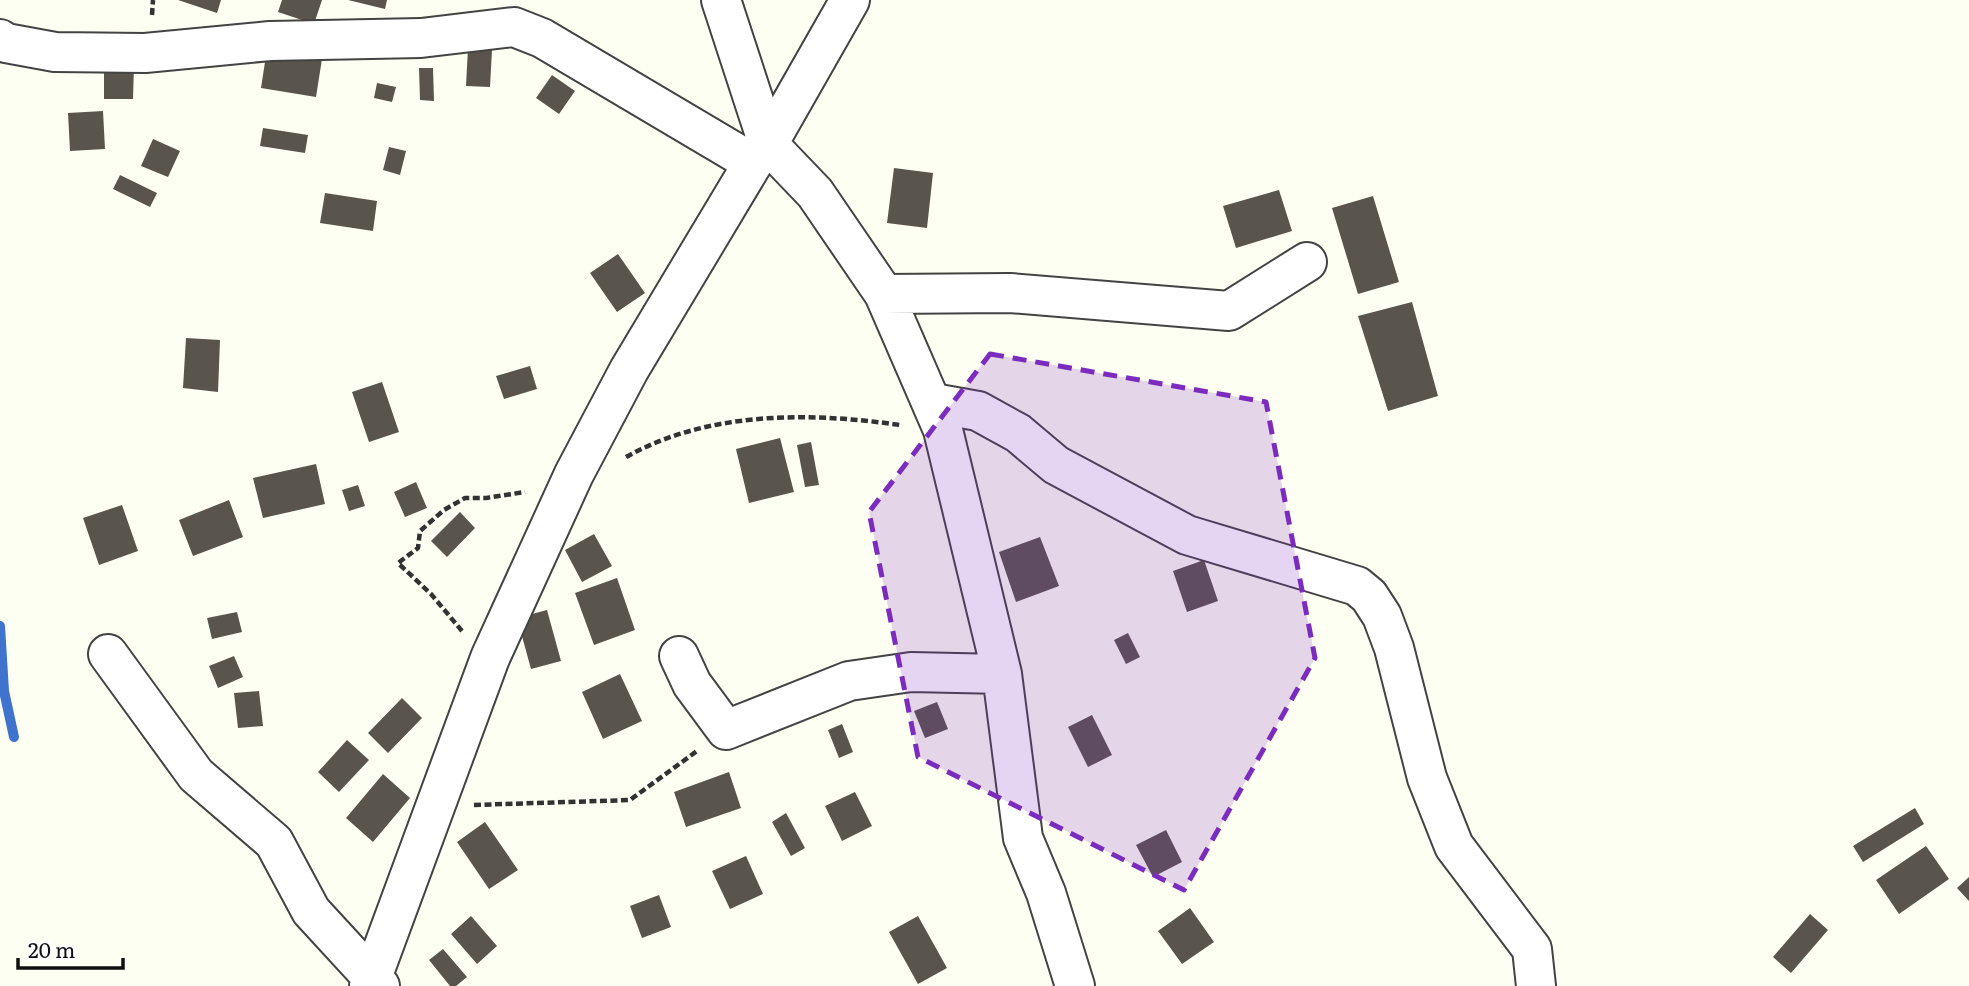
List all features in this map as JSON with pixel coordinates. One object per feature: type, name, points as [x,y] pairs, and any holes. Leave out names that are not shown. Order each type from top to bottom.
[{"type":"street","points":[[721,0],[761,153]]},
{"type":"street","points":[[374,984],[383,943],[438,806],[490,658],[574,474],[629,370],[850,0]]},
{"type":"street","points":[[0,39],[55,52],[145,53],[270,41],[421,38],[514,27],[542,38],[761,153],[815,193],[884,294],[938,417],[1002,674],[1023,838],[1046,893],[1075,986]]},
{"type":"street","points":[[884,294],[1010,293],[1229,311],[1307,262]]},
{"type":"street","points":[[938,417],[978,411],[1018,433],[1056,465],[1188,535],[1357,586],[1369,596],[1382,616],[1394,648],[1427,778],[1454,846],[1532,949],[1536,986]]},
{"type":"street","points":[[108,654],[196,775],[274,842],[311,911],[374,984]]},
{"type":"street","points":[[679,656],[692,684],[726,730],[849,681],[911,672],[1002,674]]},
{"type":"path","points":[[490,658],[398,563],[418,548],[420,531],[444,510],[465,498],[486,498],[524,492],[618,461],[656,440],[706,426],[756,418],[938,417]]},
{"type":"path","points":[[438,806],[630,800],[726,730]]},
{"type":"highlighted area","points":[[990,354],[1266,402],[1315,658],[1184,890],[918,757],[869,512]]},
{"type":"building","points":[[178,0],[221,0],[217,13]]},
{"type":"building","points":[[282,0],[322,0],[314,24],[278,12]]},
{"type":"building","points":[[348,0],[387,0],[385,9]]},
{"type":"building","points":[[468,48],[492,50],[490,87],[466,86]]},
{"type":"building","points":[[267,49],[322,59],[316,97],[261,88]]},
{"type":"building","points":[[104,65],[134,65],[133,99],[104,99]]},
{"type":"building","points":[[419,68],[433,68],[434,101],[420,100]]},
{"type":"building","points":[[552,75],[575,91],[559,114],[536,98]]},
{"type":"building","points":[[377,83],[396,87],[392,102],[374,98]]},
{"type":"building","points":[[103,111],[105,149],[70,151],[68,113]]},
{"type":"building","points":[[263,128],[308,135],[305,153],[260,146]]},
{"type":"building","points":[[153,139],[180,151],[168,177],[141,166]]},
{"type":"building","points":[[389,147],[406,151],[400,175],[383,170]]},
{"type":"building","points":[[894,168],[933,173],[927,228],[887,223]]},
{"type":"building","points":[[120,175],[157,193],[150,207],[113,189]]},
{"type":"building","points":[[1279,190],[1292,231],[1236,248],[1223,206]]},
{"type":"building","points":[[325,193],[377,201],[373,231],[320,223]]},
{"type":"building","points":[[1373,196],[1399,282],[1358,294],[1332,208]]},
{"type":"building","points":[[618,254],[645,293],[617,312],[590,273]]},
{"type":"building","points":[[1412,302],[1438,396],[1388,411],[1358,316]]},
{"type":"building","points":[[186,338],[220,340],[218,392],[183,388]]},
{"type":"building","points":[[530,366],[537,389],[504,399],[496,376]]},
{"type":"building","points":[[382,382],[399,432],[369,442],[352,392]]},
{"type":"building","points":[[780,438],[794,492],[749,503],[736,449]]},
{"type":"building","points":[[811,442],[819,485],[805,487],[797,445]]},
{"type":"building","points":[[316,464],[325,504],[263,518],[253,478]]},
{"type":"building","points":[[416,482],[427,508],[405,517],[394,492]]},
{"type":"building","points":[[358,485],[365,506],[349,511],[342,490]]},
{"type":"building","points":[[229,500],[243,537],[193,556],[179,520]]},
{"type":"building","points":[[122,505],[138,551],[99,565],[83,518]]},
{"type":"building","points":[[460,512],[475,528],[447,557],[431,541]]},
{"type":"building","points":[[594,534],[612,566],[582,582],[565,550]]},
{"type":"building","points":[[1040,537],[1059,586],[1016,602],[999,552]]},
{"type":"building","points":[[1204,560],[1218,601],[1187,612],[1173,571]]},
{"type":"building","points":[[617,578],[635,630],[594,645],[575,593]]},
{"type":"building","points":[[547,610],[561,661],[531,669],[517,618]]},
{"type":"building","points":[[237,612],[242,632],[212,639],[207,618]]},
{"type":"building","points":[[1128,633],[1140,657],[1126,664],[1114,640]]},
{"type":"building","points":[[234,656],[243,677],[218,688],[209,666]]},
{"type":"building","points":[[620,674],[642,721],[603,739],[582,692]]},
{"type":"building","points":[[259,691],[263,726],[238,728],[234,693]]},
{"type":"building","points":[[402,698],[422,718],[388,753],[368,733]]},
{"type":"building","points":[[937,702],[948,729],[925,738],[914,711]]},
{"type":"building","points":[[1092,715],[1112,755],[1088,767],[1068,727]]},
{"type":"building","points":[[842,724],[853,752],[839,758],[828,730]]},
{"type":"building","points":[[347,740],[369,760],[339,792],[318,772]]},
{"type":"building","points":[[729,772],[741,808],[686,827],[674,792]]},
{"type":"building","points":[[383,774],[410,798],[373,842],[346,818]]},
{"type":"building","points":[[855,792],[872,826],[842,841],[825,806]]},
{"type":"building","points":[[1915,808],[1924,824],[1863,862],[1853,846]]},
{"type":"building","points":[[786,813],[805,848],[791,856],[772,822]]},
{"type":"building","points":[[485,822],[518,870],[489,889],[457,842]]},
{"type":"building","points":[[1166,830],[1182,862],[1153,877],[1136,845]]},
{"type":"building","points":[[1926,846],[1949,879],[1899,914],[1876,880]]},
{"type":"building","points":[[746,856],[763,894],[730,909],[712,871]]},
{"type":"building","points":[[1969,877],[1969,901],[1957,888]]},
{"type":"building","points":[[659,895],[671,927],[642,938],[630,906]]},
{"type":"building","points":[[1190,908],[1214,942],[1182,964],[1158,931]]},
{"type":"building","points":[[1810,914],[1828,930],[1791,973],[1773,957]]},
{"type":"building","points":[[471,916],[497,946],[477,964],[451,934]]},
{"type":"building","points":[[918,916],[947,968],[918,984],[889,932]]},
{"type":"building","points":[[443,949],[467,977],[456,986],[450,986],[429,960]]},
{"type":"waterway","points":[[0,626],[4,691],[14,737]]}]
